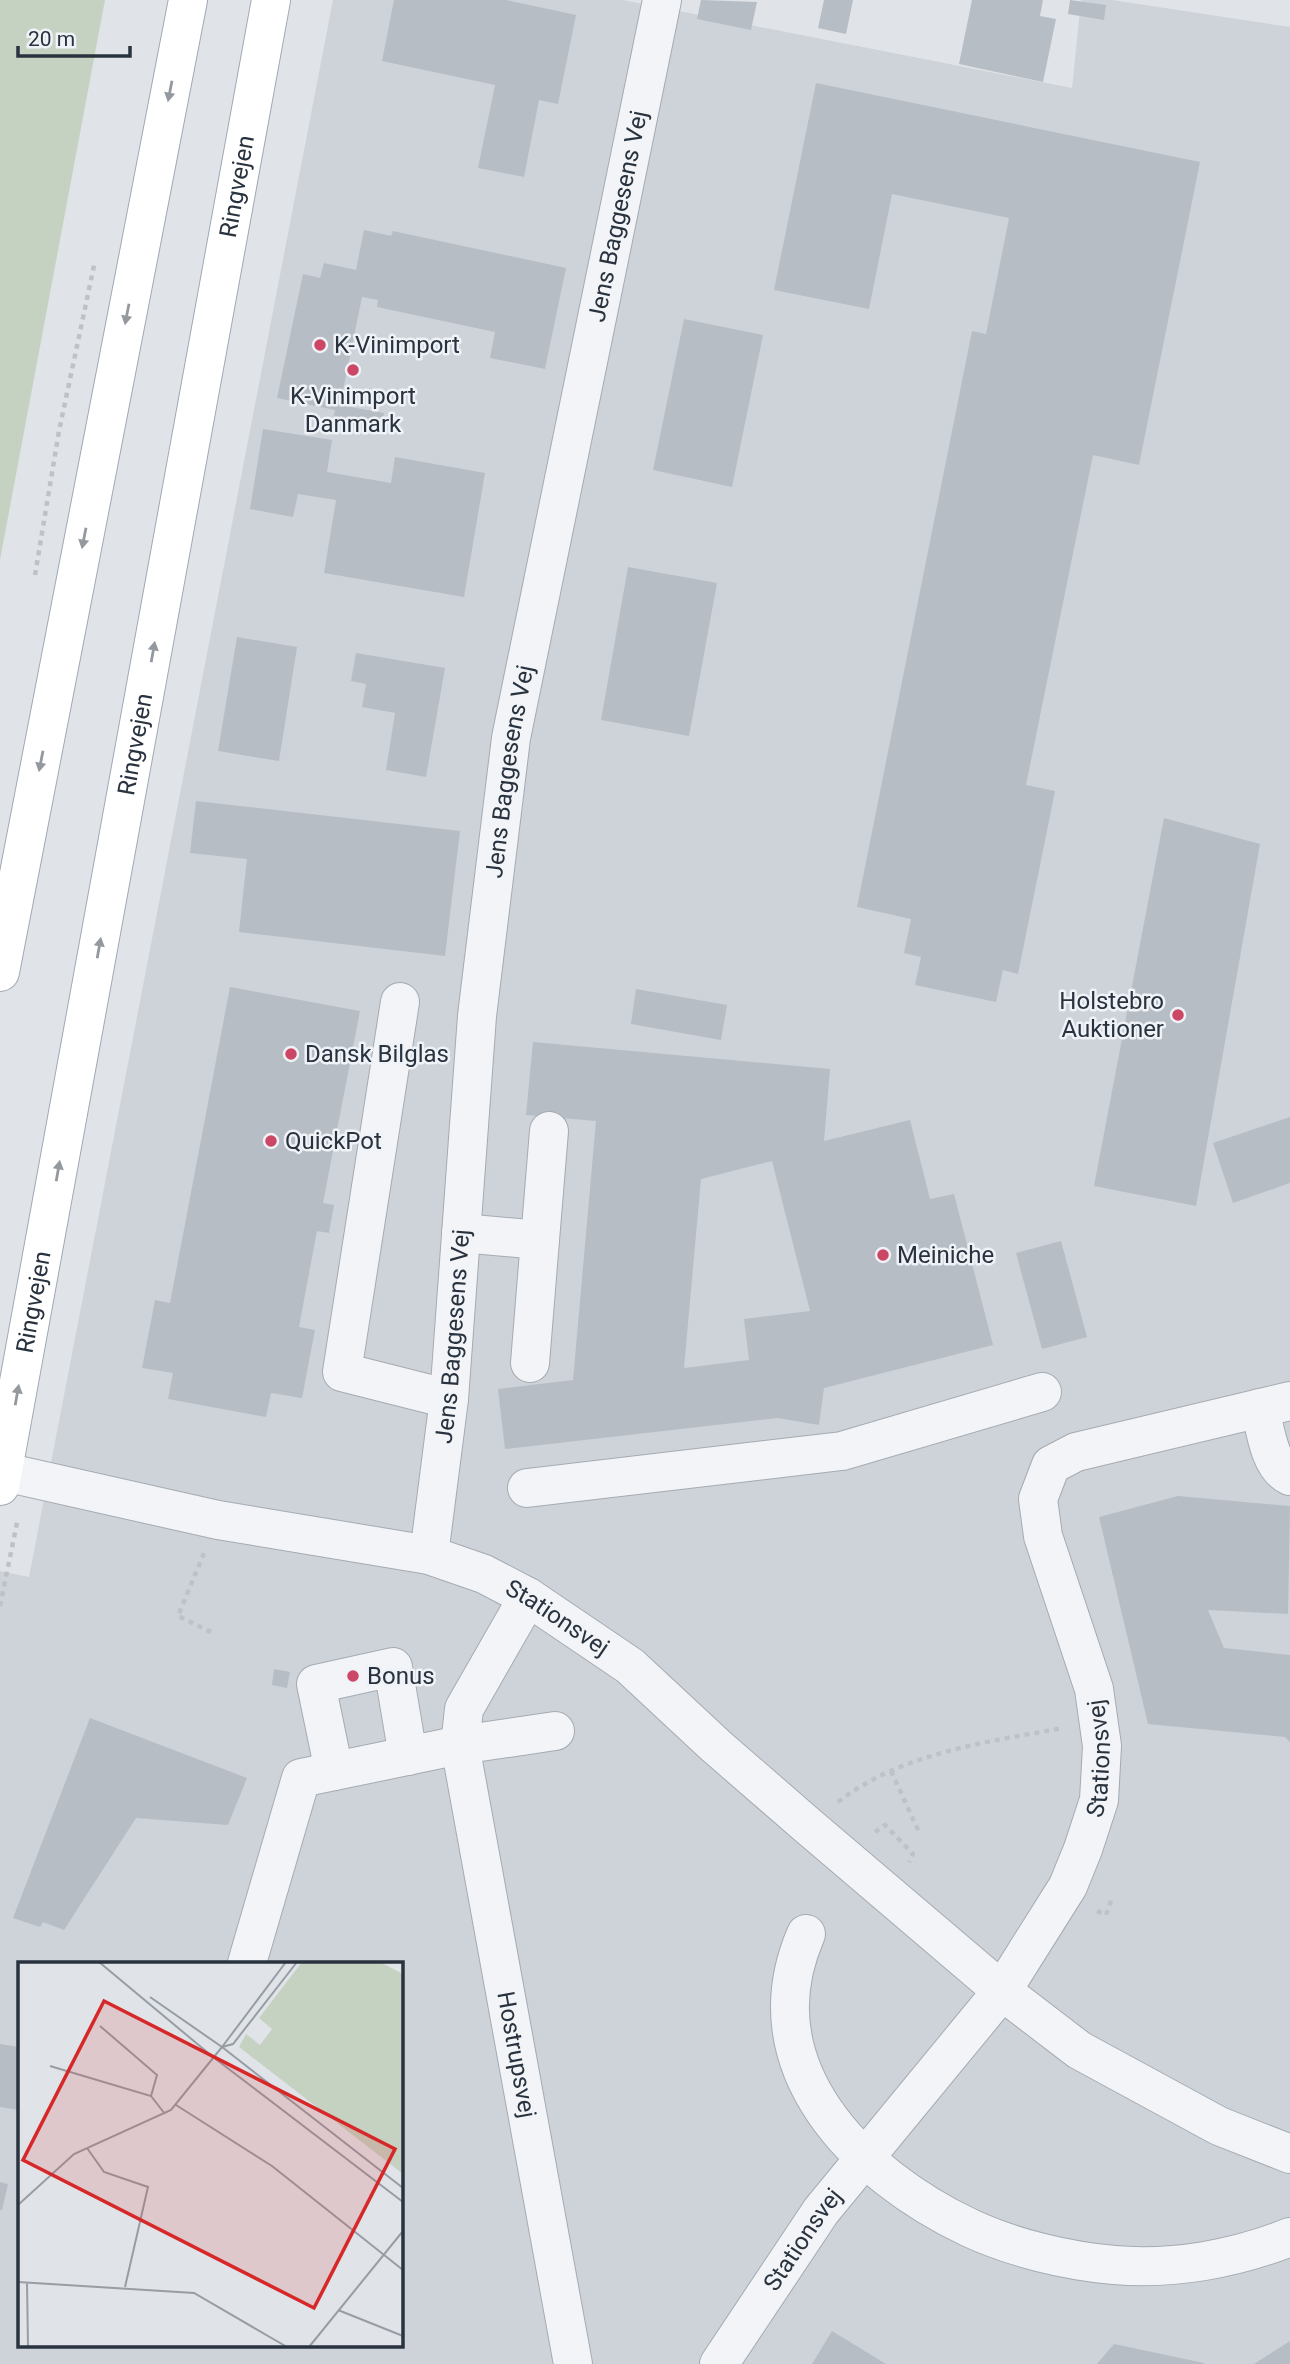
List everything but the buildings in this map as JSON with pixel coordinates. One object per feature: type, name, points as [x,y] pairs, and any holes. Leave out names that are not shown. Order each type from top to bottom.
[{"type":"main road","points":[[0,972],[187,0]]},
{"type":"main road","name":"Ringvejen","points":[[1,1477],[271,0]]},
{"type":"street","name":"Jens Baggesens Vej","points":[[429,1555],[449,1399],[477,1016],[511,738],[662,0]]},
{"type":"street","points":[[400,1002],[342,1372],[449,1399]]},
{"type":"street","points":[[530,1363],[548,1131]]},
{"type":"street","points":[[461,1233],[540,1240]]},
{"type":"street","points":[[527,1488],[842,1451],[1042,1392]]},
{"type":"street","name":"Stationsvej","points":[[719,2364],[821,2211],[1002,1991],[1068,1886],[1083,1849],[1099,1800],[1102,1746],[1094,1689],[1043,1536],[1038,1499],[1051,1465],[1076,1452],[1275,1404]]},
{"type":"street","points":[[1275,1404],[1274,1459],[1290,1476]]},
{"type":"street","name":"Stationsvej","points":[[1,1477],[218,1520],[429,1555],[484,1574],[528,1597],[630,1665],[716,1746],[807,1825],[1002,1991],[1079,2050],[1219,2126],[1290,2154]]},
{"type":"street","name":"Hostrupsvej","points":[[528,1597],[464,1709],[460,1745],[573,2364]]},
{"type":"street","points":[[334,1771],[316,1684],[393,1667],[408,1756]]},
{"type":"street","points":[[247,1962],[302,1777],[460,1745],[555,1731]]},
{"type":"street","points":[[806,1934],[792,1979],[790,2002],[799,2067],[812,2095],[833,2126],[865,2158],[927,2205],[970,2228],[1016,2245],[1113,2265],[1219,2259],[1290,2237]]},
{"type":"path","points":[[215,1634],[178,1616],[218,1520]]},
{"type":"path","points":[[807,1825],[843,1798],[891,1771],[957,1748],[1098,1722]]},
{"type":"path","points":[[891,1771],[919,1832]]},
{"type":"shaded area","points":[[333,0],[623,0],[1072,88],[1081,0],[1112,0],[1290,27],[1290,2364],[0,2364],[0,1571],[29,1577]]},
{"type":"green space","points":[[0,0],[105,0],[0,560]]},
{"type":"place","name":"K-Vinimport","points":[[320,345]]},
{"type":"place","name":"K-Vinimport Danmark","points":[[353,370]]},
{"type":"place","name":"Holstebro Auktioner","points":[[1178,1015]]},
{"type":"place","name":"Dansk Bilglas","points":[[291,1054]]},
{"type":"place","name":"QuickPot","points":[[271,1141]]},
{"type":"place","name":"Meiniche","points":[[883,1255]]},
{"type":"place","name":"Bonus","points":[[353,1676]]}]
